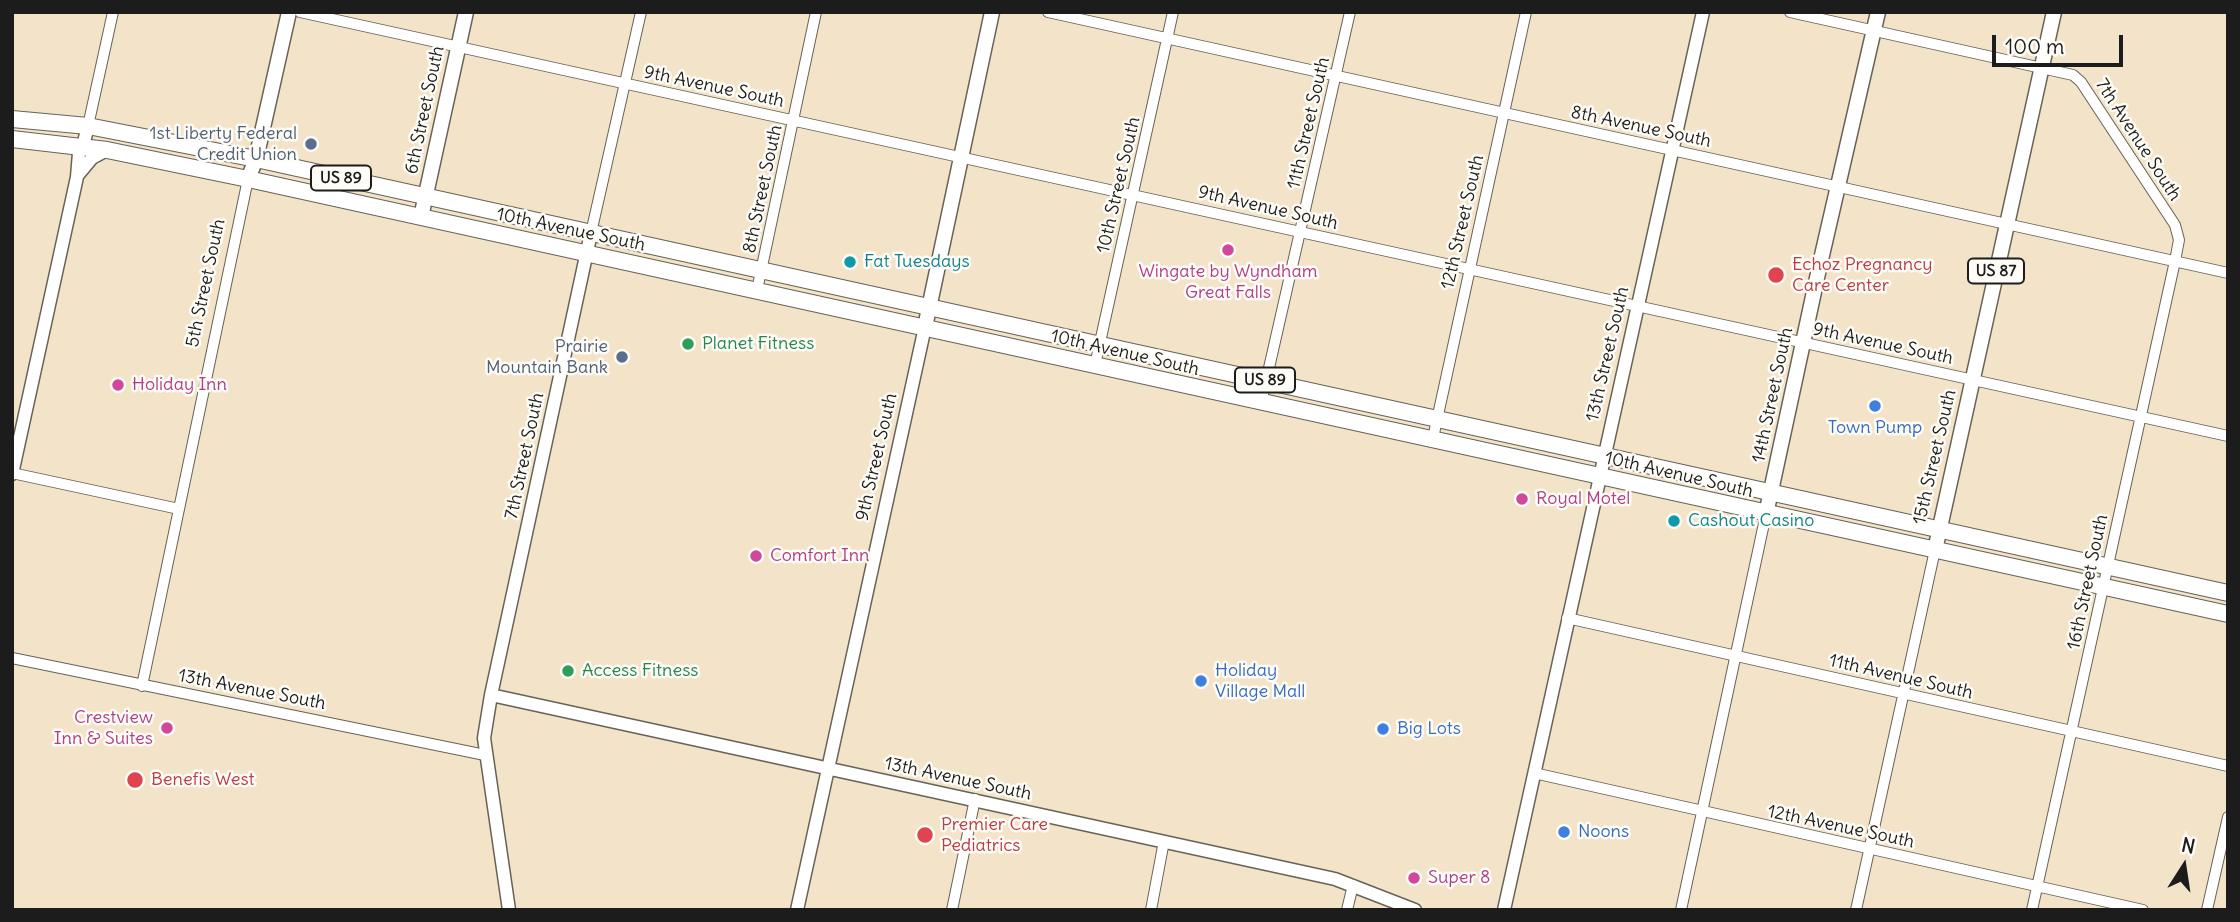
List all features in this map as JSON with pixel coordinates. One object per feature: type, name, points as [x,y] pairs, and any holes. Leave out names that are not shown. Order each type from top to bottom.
[{"type":"highway","name":"10th Avenue South","points":[[12,120],[88,126],[256,159],[2228,593]]},
{"type":"highway","name":"10th Avenue South","points":[[12,139],[107,150],[421,216],[2228,614]]},
{"type":"main road","name":"5th Street South","points":[[248,179],[256,159],[289,12]]},
{"type":"main road","name":"6th Street South","points":[[421,216],[466,12]]},
{"type":"main road","name":"9th Street South","points":[[925,327],[992,12]]},
{"type":"main road","name":"14th Street South","points":[[1766,514],[1878,12]]},
{"type":"main road","name":"15th Street South","points":[[1935,550],[2054,12]]},
{"type":"street","points":[[113,12],[88,126],[79,153],[77,177],[12,474],[179,509]]},
{"type":"street","name":"9th Avenue South","points":[[300,12],[2228,436]]},
{"type":"street","name":"7th Street South","points":[[509,910],[484,738],[491,695],[641,12]]},
{"type":"street","name":"8th Street South","points":[[757,290],[816,12]]},
{"type":"street","name":"8th Avenue South","points":[[1048,12],[2228,273]]},
{"type":"street","name":"10th Street South","points":[[1095,365],[1173,12]]},
{"type":"street","name":"11th Street South","points":[[1261,403],[1350,12]]},
{"type":"street","name":"12th Street South","points":[[1433,438],[1526,12]]},
{"type":"street","name":"13th Street South","points":[[1504,910],[1703,12]]},
{"type":"street","name":"7th Avenue South","points":[[1790,12],[2073,75],[2081,82],[2175,225],[2179,240],[2175,261]]},
{"type":"street","points":[[77,177],[92,158],[107,150]]},
{"type":"street","name":"5th Street South","points":[[142,686],[248,179]]},
{"type":"street","name":"16th Street South","points":[[2032,910],[2175,261]]},
{"type":"street","name":"9th Street South","points":[[797,910],[925,327]]},
{"type":"street","name":"14th Street South","points":[[1681,910],[1766,514]]},
{"type":"street","name":"15th Street South","points":[[1856,910],[1935,550]]},
{"type":"street","name":"11th Avenue South","points":[[1567,618],[2228,765]]},
{"type":"street","name":"13th Avenue South","points":[[12,658],[485,755]]},
{"type":"street","name":"13th Avenue South","points":[[491,695],[1164,841],[1353,885],[1415,910]]},
{"type":"street","name":"12th Avenue South","points":[[1534,773],[2143,910]]},
{"type":"street","points":[[952,910],[975,799]]},
{"type":"street","points":[[2207,910],[2228,817]]},
{"type":"street","points":[[1151,910],[1164,841]]},
{"type":"street","points":[[1347,910],[1353,885]]},
{"type":"place","name":"1st Liberty Federal Credit Union","points":[[311,144]]},
{"type":"place","name":"Wingate by Wyndham Great Falls","points":[[1228,250]]},
{"type":"place","name":"Fat Tuesdays","points":[[850,262]]},
{"type":"place","name":"Echoz Pregnancy Care Center","points":[[1776,275]]},
{"type":"place","name":"Planet Fitness","points":[[688,344]]},
{"type":"place","name":"Prairie Mountain Bank","points":[[622,357]]},
{"type":"place","name":"Holiday Inn","points":[[118,385]]},
{"type":"place","name":"Town Pump","points":[[1875,406]]},
{"type":"place","name":"Royal Motel","points":[[1522,499]]},
{"type":"place","name":"Cashout Casino","points":[[1674,521]]},
{"type":"place","name":"Comfort Inn","points":[[756,556]]},
{"type":"place","name":"Access Fitness","points":[[568,671]]},
{"type":"place","name":"Holiday Village Mall","points":[[1201,681]]},
{"type":"place","name":"Crestview Inn & Suites","points":[[167,728]]},
{"type":"place","name":"Big Lots","points":[[1383,729]]},
{"type":"place","name":"Benefis West","points":[[135,780]]},
{"type":"place","name":"Noons","points":[[1564,832]]},
{"type":"place","name":"Premier Care Pediatrics","points":[[925,835]]},
{"type":"place","name":"Super 8","points":[[1414,878]]}]
